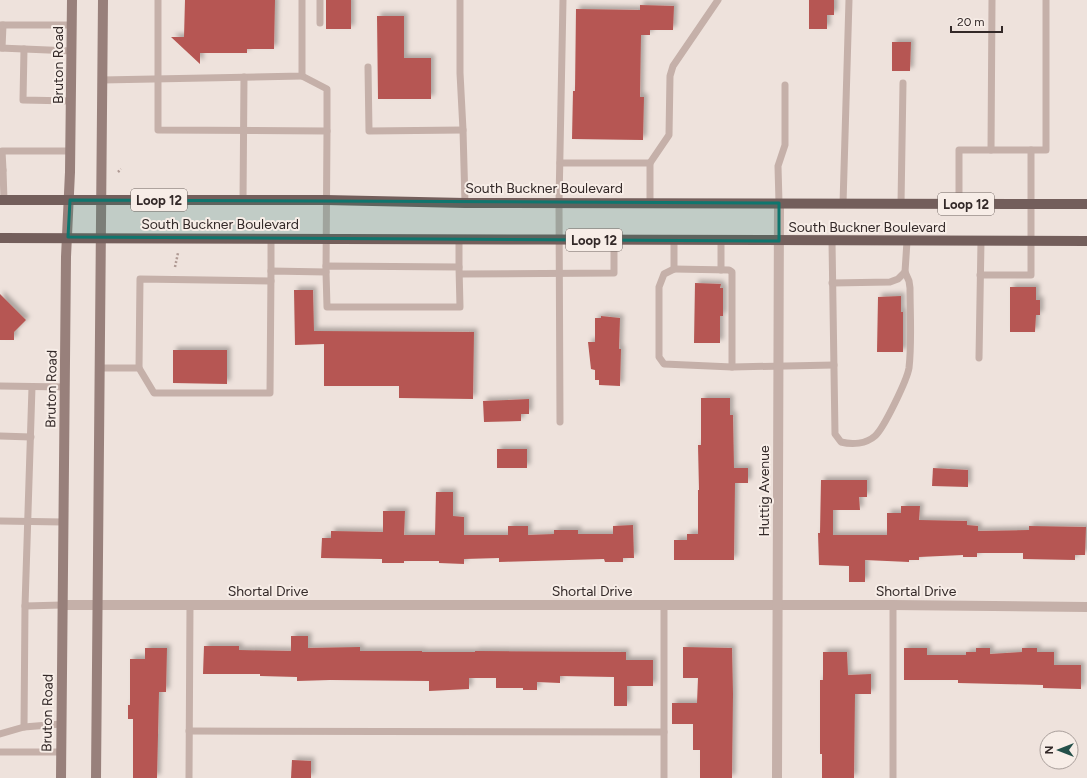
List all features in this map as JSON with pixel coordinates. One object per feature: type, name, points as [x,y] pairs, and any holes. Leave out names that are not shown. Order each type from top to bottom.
[{"type":"main road","name":"Bruton Road","points":[[60,778],[66,257],[70,200],[72,0]]},
{"type":"main road","points":[[96,778],[103,0]]},
{"type":"main road","name":"South Buckner Boulevard","points":[[2,200],[326,200],[465,203],[1087,204]]},
{"type":"main road","name":"South Buckner Boulevard","points":[[0,238],[101,237],[674,241],[1087,241]]},
{"type":"street","name":"Huttig Avenue","points":[[777,778],[779,203]]},
{"type":"street","name":"Shortal Drive","points":[[62,605],[893,605],[1087,607]]},
{"type":"lane","points":[[158,0],[158,130],[327,131]]},
{"type":"lane","points":[[302,0],[302,76]]},
{"type":"lane","points":[[320,0],[320,23]]},
{"type":"lane","points":[[460,0],[460,73],[465,203]]},
{"type":"lane","points":[[560,422],[559,202],[563,0]]},
{"type":"lane","points":[[650,203],[650,163],[669,135],[670,76],[672,66],[718,0]]},
{"type":"lane","points":[[843,204],[850,0]]},
{"type":"lane","points":[[991,150],[992,0]]},
{"type":"lane","points":[[959,204],[959,150],[1046,150],[1046,0]]},
{"type":"lane","points":[[72,25],[2,25],[1,48],[72,51]]},
{"type":"lane","points":[[24,49],[23,100],[71,101]]},
{"type":"lane","points":[[368,67],[369,131],[463,130]]},
{"type":"lane","points":[[102,80],[302,76],[327,89],[327,307],[460,306],[459,239]]},
{"type":"lane","points":[[243,201],[244,77]]},
{"type":"lane","points":[[901,204],[903,83]]},
{"type":"lane","points":[[779,203],[778,166],[785,145],[785,85]]},
{"type":"lane","points":[[980,275],[1031,275],[1031,150]]},
{"type":"lane","points":[[2,200],[2,151],[71,151]]},
{"type":"lane","points":[[560,163],[650,163]]},
{"type":"lane","points":[[270,281],[140,279],[139,368],[154,393],[270,393],[271,239]]},
{"type":"lane","points":[[270,271],[326,269],[614,273],[614,240]]},
{"type":"lane","points":[[674,241],[674,269]]},
{"type":"lane","points":[[721,241],[721,270]]},
{"type":"lane","points":[[832,241],[835,434],[841,442],[851,445],[871,439],[876,435],[890,412],[904,384],[909,368],[910,288],[905,272],[907,241]]},
{"type":"lane","points":[[979,358],[981,241]]},
{"type":"lane","points":[[732,367],[732,272],[729,270],[674,269],[664,274],[659,287],[659,357],[664,364],[732,367],[834,365]]},
{"type":"lane","points":[[832,283],[890,282],[898,279],[905,272]]},
{"type":"lane","points":[[100,368],[139,368]]},
{"type":"lane","points":[[0,386],[65,387]]},
{"type":"lane","points":[[24,728],[25,606],[32,387]]},
{"type":"lane","points":[[0,436],[31,437]]},
{"type":"lane","points":[[0,521],[63,522]]},
{"type":"lane","points":[[25,606],[62,605]]},
{"type":"lane","points":[[189,778],[190,605]]},
{"type":"lane","points":[[664,605],[664,778]]},
{"type":"lane","points":[[892,778],[893,605]]},
{"type":"lane","points":[[0,734],[24,728],[61,724]]},
{"type":"lane","points":[[189,731],[664,732]]},
{"type":"lane","points":[[0,752],[61,752]]},
{"type":"path","points":[[175,268],[178,253]]},
{"type":"highlighted area","points":[[70,200],[779,203],[779,241],[68,237]]},
{"type":"building","points":[[185,0],[275,0],[274,49],[247,49],[247,53],[200,53],[200,64],[171,37],[184,37]]},
{"type":"building","points":[[326,0],[351,0],[351,29],[326,29]]},
{"type":"building","points":[[809,0],[834,0],[834,15],[827,15],[827,29],[809,29]]},
{"type":"building","points":[[640,5],[674,6],[673,30],[650,30],[650,35],[641,35],[640,97],[644,97],[643,140],[572,139],[573,91],[575,91],[576,9],[640,10]]},
{"type":"building","points":[[377,16],[404,16],[404,58],[431,58],[431,99],[378,99]]},
{"type":"building","points":[[892,42],[911,42],[910,71],[892,71]]},
{"type":"building","points":[[695,283],[721,284],[720,288],[723,288],[723,316],[720,316],[720,343],[694,343]]},
{"type":"building","points":[[1010,287],[1036,287],[1036,300],[1040,300],[1040,315],[1036,315],[1035,332],[1010,332]]},
{"type":"building","points":[[294,290],[313,290],[314,331],[474,332],[473,399],[399,398],[399,386],[324,386],[324,344],[295,345]]},
{"type":"building","points":[[0,294],[26,320],[14,332],[14,340],[0,340]]},
{"type":"building","points":[[901,296],[901,312],[903,312],[903,352],[877,352],[878,297]]},
{"type":"building","points":[[601,316],[620,318],[620,386],[599,385],[599,380],[595,380],[595,370],[591,369],[588,342],[595,342],[595,318],[601,318]]},
{"type":"building","points":[[173,350],[227,350],[227,384],[173,383]]},
{"type":"building","points":[[701,398],[730,398],[730,415],[733,415],[734,468],[748,468],[748,483],[735,483],[734,560],[674,560],[674,540],[687,540],[687,534],[698,534],[698,445],[701,445]]},
{"type":"building","points":[[529,399],[529,414],[521,414],[521,421],[484,422],[483,401]]},
{"type":"building","points":[[497,449],[527,449],[527,468],[497,468]]},
{"type":"building","points":[[933,468],[968,470],[968,487],[932,486]]},
{"type":"building","points":[[821,480],[867,480],[867,497],[859,497],[860,510],[833,510],[833,535],[887,535],[887,513],[901,513],[901,506],[920,506],[919,520],[967,521],[967,525],[978,526],[978,531],[1029,530],[1029,526],[1086,527],[1085,555],[1075,555],[1075,560],[1023,559],[1023,553],[977,553],[977,557],[963,557],[963,555],[919,557],[919,560],[909,560],[909,562],[865,560],[865,582],[849,582],[849,566],[819,565],[818,533],[820,533]]},
{"type":"building","points":[[436,492],[453,492],[453,516],[464,517],[464,535],[508,535],[508,526],[528,526],[528,535],[554,534],[554,530],[578,530],[578,534],[613,534],[613,526],[633,525],[634,558],[623,558],[623,562],[605,562],[604,559],[499,562],[499,558],[464,559],[464,564],[439,563],[439,561],[404,561],[404,563],[382,563],[382,559],[321,558],[322,538],[331,538],[331,531],[383,532],[383,511],[405,511],[404,535],[435,535]]},
{"type":"building","points":[[291,636],[308,636],[308,648],[360,647],[360,651],[626,652],[626,660],[653,660],[653,686],[627,686],[627,706],[614,706],[614,677],[560,676],[560,683],[537,682],[537,690],[523,690],[523,688],[496,688],[496,678],[469,678],[469,689],[429,691],[429,681],[297,681],[297,677],[260,676],[260,674],[203,674],[204,646],[239,646],[239,650],[291,651]]},
{"type":"building","points":[[683,647],[732,648],[732,778],[700,778],[700,750],[693,750],[693,724],[672,724],[672,703],[697,703],[698,678],[683,678]]},
{"type":"building","points":[[145,648],[167,648],[166,692],[159,692],[157,778],[133,778],[133,719],[128,719],[128,705],[130,705],[130,659],[145,659]]},
{"type":"building","points":[[904,648],[927,648],[927,655],[966,655],[966,652],[976,652],[976,648],[990,648],[990,654],[1022,652],[1022,648],[1037,648],[1037,652],[1054,652],[1054,665],[1081,665],[1081,689],[1043,688],[1043,685],[958,683],[958,680],[904,680]]},
{"type":"building","points":[[823,652],[847,652],[848,675],[871,674],[871,694],[855,694],[854,778],[822,778],[822,754],[820,754],[820,680],[823,680]]},
{"type":"building","points":[[292,760],[311,761],[311,778],[291,778]]}]
